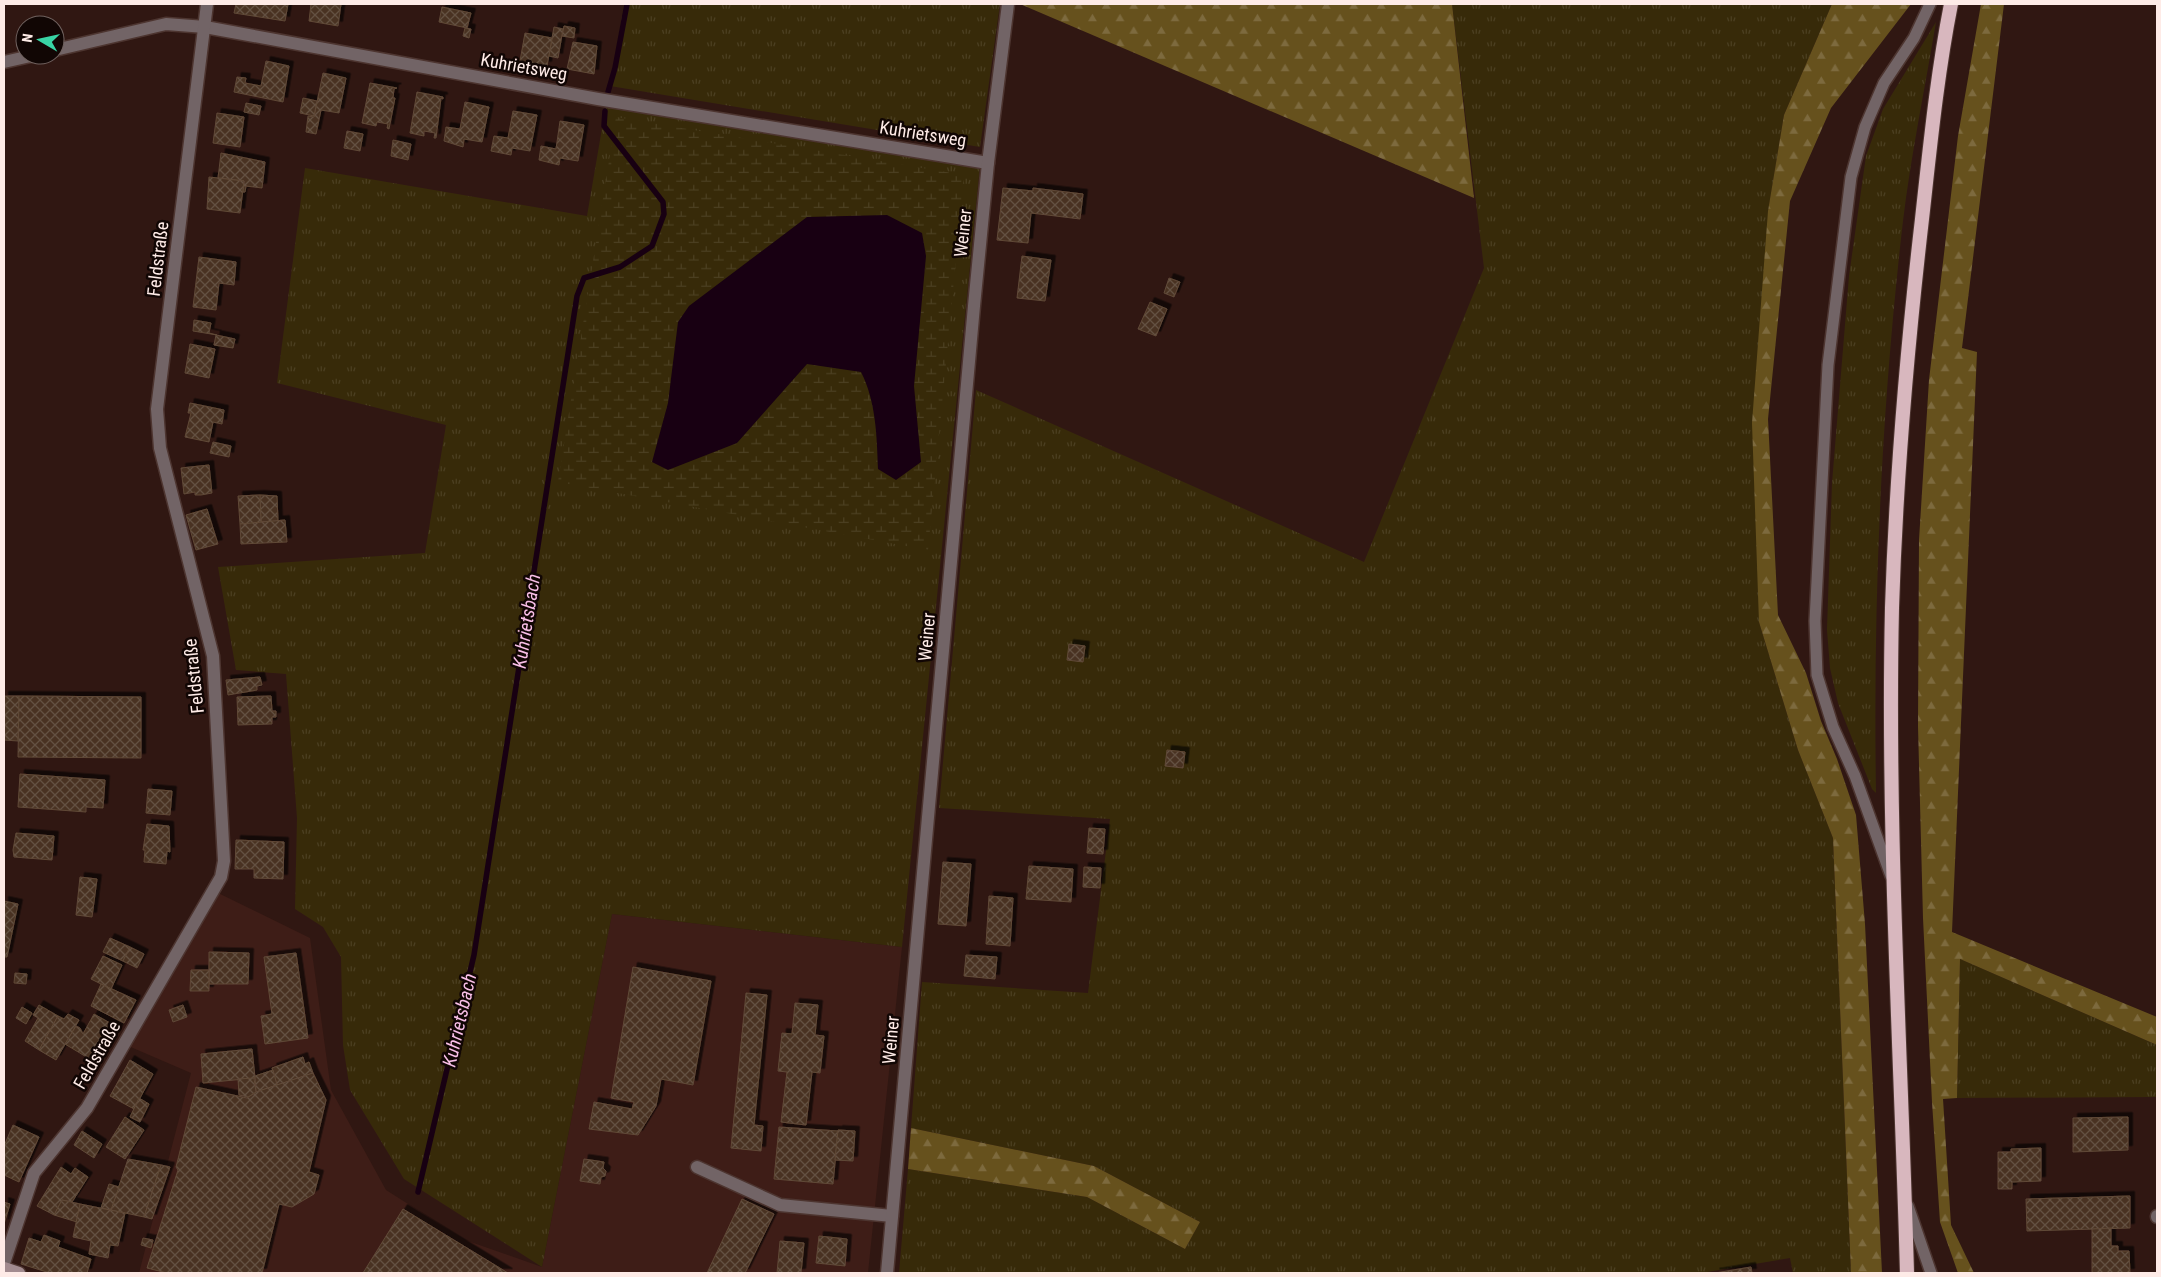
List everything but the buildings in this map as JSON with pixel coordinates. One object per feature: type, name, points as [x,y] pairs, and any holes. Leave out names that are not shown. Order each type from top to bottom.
[{"type":"highway","points":[[1907,1273],[1893,881],[1892,628],[1898,465],[1917,259],[1941,50],[1950,4]]},
{"type":"main road","points":[[4,1268],[19,1273]]},
{"type":"street","name":"Feldstraße","points":[[4,1263],[34,1173],[87,1108],[221,877],[224,861],[213,656],[160,448],[157,409],[208,4]]},
{"type":"street","name":"Weiner","points":[[887,1273],[988,163],[1008,4]]},
{"type":"street","name":"Kuhrietsweg","points":[[65,48],[166,24],[205,27],[598,99],[988,163]]},
{"type":"street","points":[[698,1167],[780,1205],[892,1216]]},
{"type":"lane","points":[[1893,881],[1855,776],[1833,727],[1818,675],[1815,621],[1828,365],[1851,177],[1864,127],[1884,82],[1914,38],[1930,4]]},
{"type":"lane","points":[[1905,1198],[1931,1273]]},
{"type":"shaded area","points":[[887,215],[922,233],[926,256],[914,386],[921,462],[896,480],[878,469],[873,407],[861,372],[807,364],[737,443],[668,470],[652,462],[668,403],[678,322],[689,306],[807,217]]},
{"type":"shaded area","points":[[214,891],[310,938],[331,1090],[386,1190],[465,1240],[542,1267],[612,914],[902,947],[868,1273],[139,1273],[191,1073],[126,1045]]},
{"type":"green space","points":[[624,4],[1000,4],[980,147],[610,86]]},
{"type":"green space","points":[[1020,4],[1452,4],[1474,198]]},
{"type":"green space","points":[[1452,4],[1832,4],[1784,115],[1768,212],[1759,622],[1798,750],[1833,838],[1851,1273],[1793,1273],[1790,1258],[1701,1273],[899,1273],[908,1169],[1087,1197],[1185,1249],[1200,1222],[1094,1166],[911,1128],[922,982],[1088,993],[1110,819],[939,808],[976,390],[1364,562],[1484,268]]},
{"type":"green space","points":[[1832,4],[1911,4],[1831,108],[1790,201],[1768,419],[1778,615],[1806,673],[1821,721],[1837,759],[1856,815],[1865,924],[1882,1273],[1851,1273],[1833,838],[1798,750],[1759,622],[1752,423],[1768,211],[1784,115]]},
{"type":"green space","points":[[1981,4],[2004,4],[1962,348],[1977,352],[1952,932],[2157,1017],[2157,1045],[1960,959],[1957,1098],[1943,1099],[1951,1225],[1974,1273],[1958,1273],[1940,1222],[1932,1102],[1923,918],[1918,726],[1919,540],[1929,380],[1958,136]]},
{"type":"green space","points":[[1936,22],[1906,196],[1889,364],[1877,578],[1876,793],[1872,789],[1838,703],[1830,668],[1827,630],[1832,483],[1849,276],[1866,156],[1883,109]]},
{"type":"green space","points":[[606,105],[980,166],[902,947],[612,914],[542,1267],[404,1179],[350,1090],[343,1045],[341,957],[323,927],[295,909],[297,818],[286,674],[236,670],[218,567],[425,553],[446,425],[277,383],[305,168],[587,216]]},
{"type":"green space","points":[[616,117],[964,175],[928,550],[558,482]],"holes":[[[926,256],[914,386],[921,462],[878,469],[873,407],[861,372],[807,364],[737,443],[653,462],[668,403],[678,322]]]},
{"type":"green space","points":[[1960,959],[2157,1045],[2157,1097],[1957,1098]]},
{"type":"green space","points":[[911,1128],[1094,1166],[1200,1222],[1185,1249],[1087,1197],[908,1169]]},
{"type":"waterway","name":"Kuhrietsbach","points":[[608,92],[615,68],[627,4]]},
{"type":"waterway","name":"Kuhrietsbach","points":[[418,1192],[474,955],[577,296],[584,278],[620,267],[652,246],[664,214],[663,202],[604,126],[605,111]]}]
